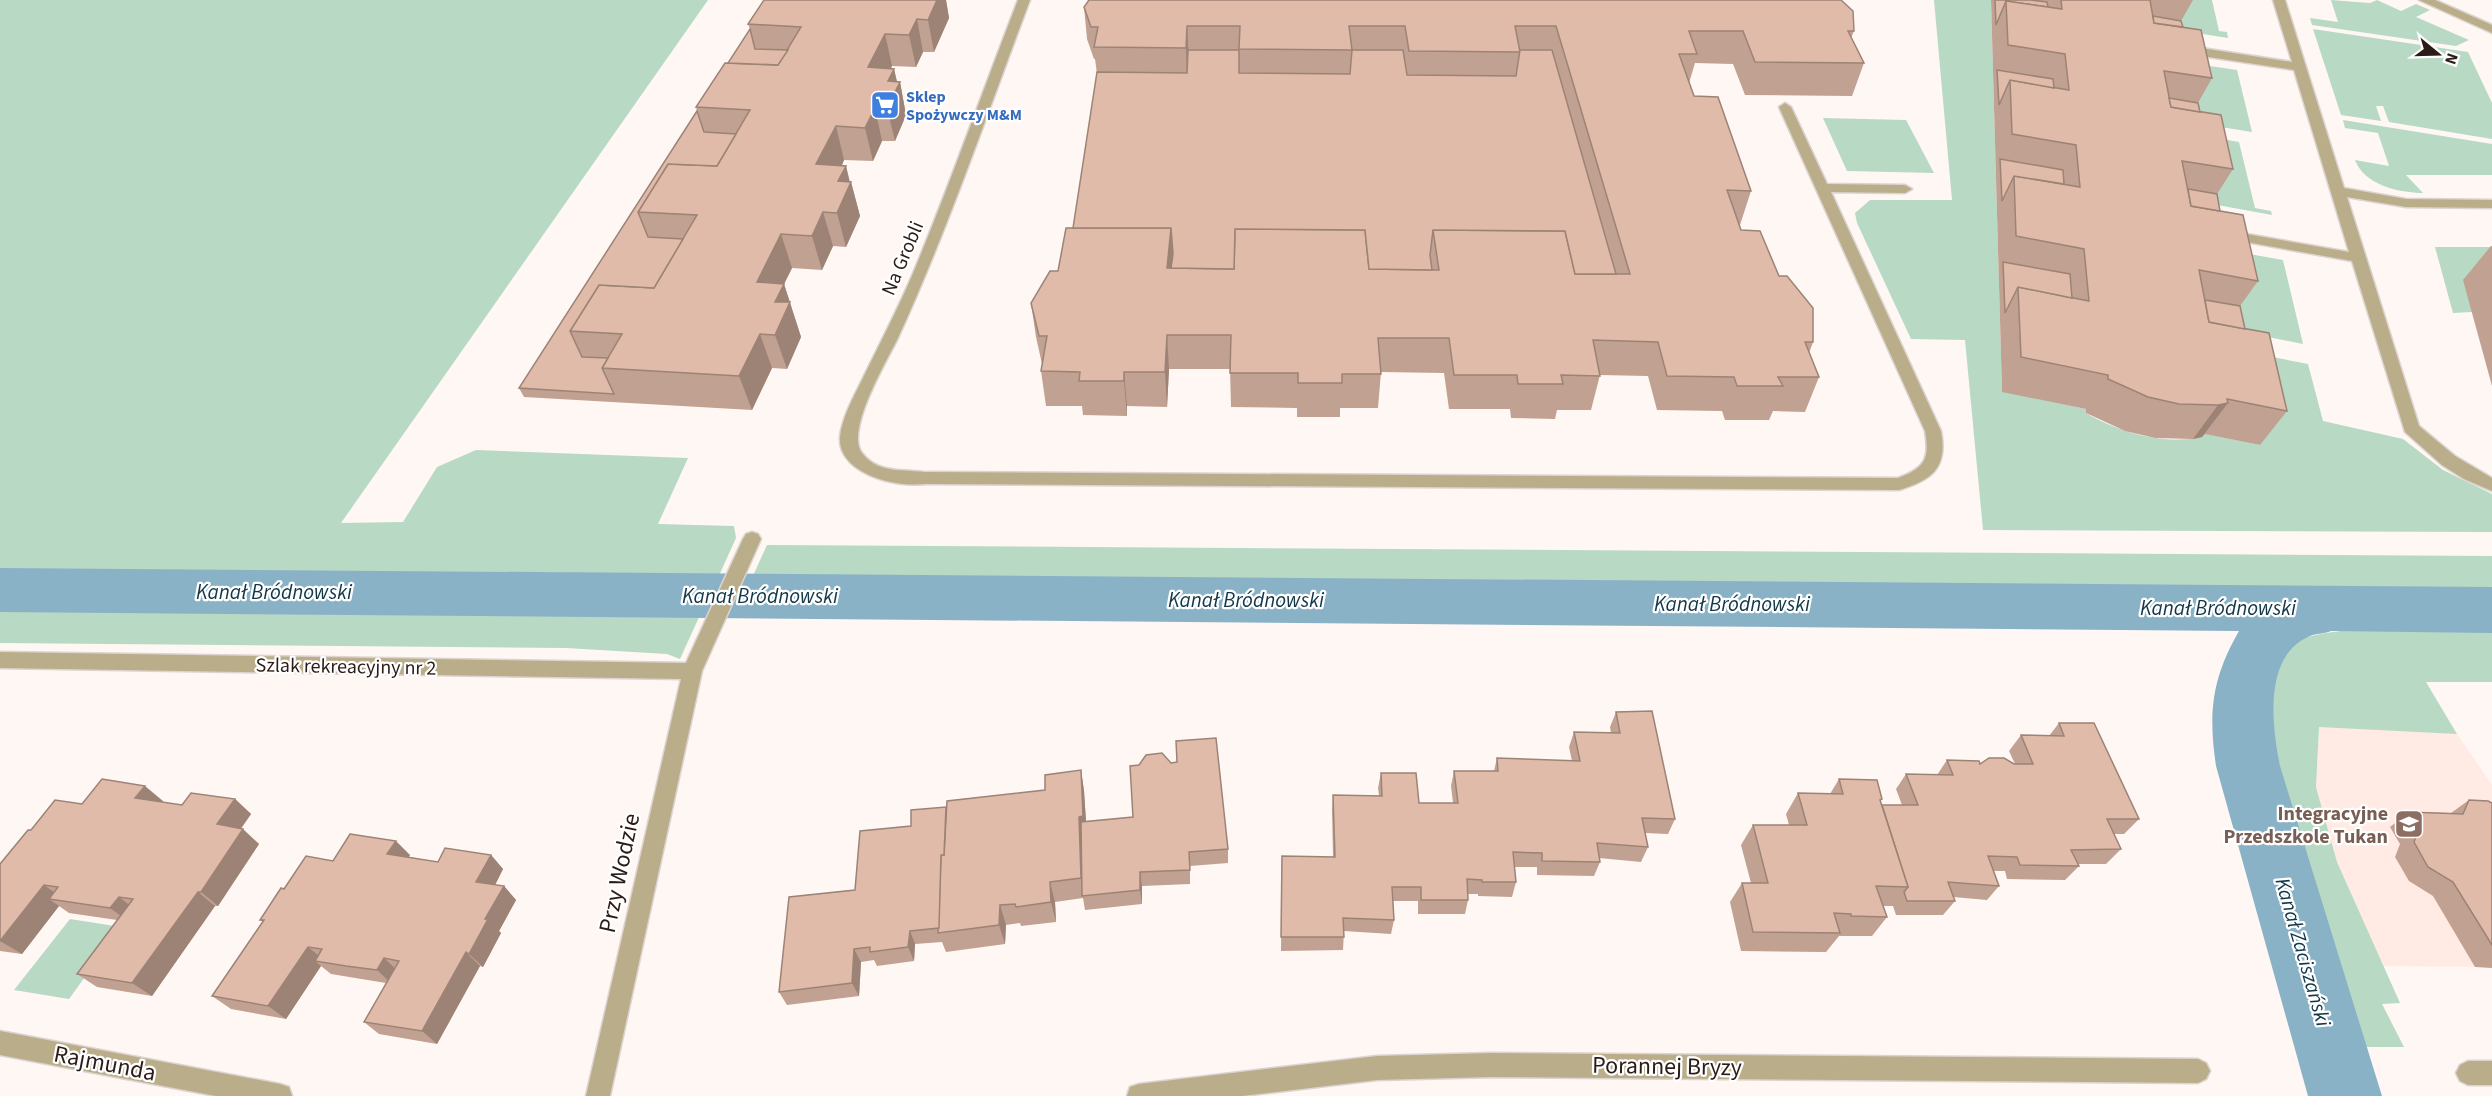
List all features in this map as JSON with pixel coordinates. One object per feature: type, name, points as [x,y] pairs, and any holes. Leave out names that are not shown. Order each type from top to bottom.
[{"type":"street","name":"Na Grobli","points":[[1024,0],[921,272],[856,410],[848,438],[854,456],[871,470],[897,477],[928,478],[1899,484],[1920,477],[1932,466],[1936,453],[1933,430],[1822,188]]},
{"type":"street","points":[[2279,0],[2411,428],[2425,443],[2480,480],[2492,485]]},
{"type":"street","points":[[2425,0],[2492,29]]},
{"type":"street","points":[[2181,49],[2299,67]]},
{"type":"street","points":[[1785,107],[1822,188],[1905,189]]},
{"type":"street","points":[[2337,191],[2406,203],[2492,204]]},
{"type":"street","points":[[2217,233],[2358,258]]},
{"type":"street","name":"Przy Wodzie","points":[[598,1096],[693,666],[752,539]]},
{"type":"street","name":"Szlak rekreacyjny nr 2","points":[[0,660],[693,666]]},
{"type":"street","name":"Rajmunda","points":[[0,1043],[280,1096]]},
{"type":"street","name":"Porannej Bryzy","points":[[1139,1096],[1377,1068],[1492,1065],[2198,1071]]},
{"type":"street","points":[[2468,1073],[2492,1073]]},
{"type":"shaded area","name":"Integracyjne Przedszkole Tukan","points":[[2319,726],[2457,734],[2492,785],[2492,967],[2383,966],[2337,862],[2316,787]]},
{"type":"green space","points":[[0,0],[708,0],[341,523],[403,522],[437,467],[476,450],[688,458],[658,524],[734,526],[736,538],[717,580],[553,572],[296,578],[235,574],[0,574]]},
{"type":"green space","points":[[1934,0],[1991,0],[2002,391],[2086,409],[2086,413],[2099,420],[2142,436],[2187,439],[2202,437],[2202,433],[2260,445],[2241,351],[2308,364],[2323,421],[2403,439],[2443,470],[2492,494],[2492,532],[1983,530],[1965,340],[1911,339],[1857,223],[1855,213],[1870,200],[1952,200]]},
{"type":"green space","points":[[2171,0],[2212,0],[2219,31],[2227,32],[2228,38],[2177,30]]},
{"type":"green space","points":[[2331,0],[2370,3],[2377,0],[2401,11],[2416,4],[2430,10],[2416,17],[2469,40],[2456,46],[2312,25],[2310,18],[2338,22]]},
{"type":"green space","points":[[2313,29],[2468,52],[2492,103],[2492,139],[2389,122],[2383,106],[2376,106],[2381,121],[2341,115]]},
{"type":"green space","points":[[2183,62],[2237,70],[2252,132],[2196,123]]},
{"type":"green space","points":[[1823,118],[1906,120],[1934,173],[1847,171]]},
{"type":"green space","points":[[2343,120],[2492,144],[2492,175],[2406,175],[2423,193],[2384,186],[2366,176],[2355,160],[2389,166],[2378,133],[2345,128]]},
{"type":"green space","points":[[2198,135],[2239,142],[2255,208],[2271,211],[2272,215],[2212,204]]},
{"type":"green space","points":[[2435,247],[2492,247],[2472,312],[2453,313]]},
{"type":"green space","points":[[2221,249],[2283,260],[2303,344],[2238,331]]},
{"type":"green space","points":[[767,545],[2492,556],[2492,589],[752,578]]},
{"type":"green space","points":[[0,609],[700,615],[680,659],[667,654],[566,648],[0,643]]},
{"type":"green space","points":[[2360,629],[2492,631],[2492,682],[2426,682],[2457,734],[2319,727],[2316,787],[2337,862],[2400,1003],[2382,1004],[2404,1047],[2347,1047],[2268,787],[2262,754],[2260,712],[2262,692],[2266,674],[2274,658],[2285,647],[2302,639]]},
{"type":"green space","points":[[70,919],[121,927],[69,999],[14,990]]},
{"type":"building","points":[[764,0],[937,0],[928,20],[917,19],[909,35],[885,34],[868,67],[894,69],[888,81],[900,82],[887,108],[875,108],[865,128],[836,126],[816,164],[846,166],[838,181],[851,182],[837,213],[823,212],[812,236],[781,234],[757,282],[784,284],[775,302],[790,302],[775,335],[760,334],[739,376],[602,368],[622,334],[570,331],[599,285],[654,288],[697,215],[638,212],[668,164],[717,166],[750,110],[696,107],[725,63],[778,65],[801,27],[748,24]]},
{"type":"building","points":[[1089,0],[1841,0],[1853,11],[1854,31],[1848,31],[1864,63],[1755,62],[1743,31],[1689,31],[1697,54],[1679,54],[1694,96],[1718,97],[1751,191],[1727,190],[1741,230],[1760,231],[1779,276],[1787,276],[1813,308],[1813,342],[1805,342],[1819,377],[1778,377],[1783,386],[1737,386],[1734,377],[1667,376],[1658,342],[1593,340],[1600,376],[1561,375],[1563,384],[1518,384],[1517,375],[1454,375],[1449,338],[1378,338],[1381,374],[1342,374],[1342,383],[1298,383],[1298,373],[1230,373],[1231,335],[1167,335],[1165,372],[1124,372],[1124,381],[1079,381],[1080,372],[1041,371],[1047,336],[1039,336],[1031,303],[1050,271],[1058,271],[1066,228],[1171,228],[1167,268],[1234,269],[1235,229],[1365,230],[1369,269],[1439,270],[1433,230],[1565,231],[1575,274],[1630,274],[1556,26],[1515,26],[1520,52],[1409,51],[1405,26],[1349,26],[1352,50],[1239,49],[1240,26],[1187,26],[1186,48],[1094,47],[1098,27],[1091,27],[1084,7]]},
{"type":"building","points":[[1995,0],[2047,2],[2048,7],[2006,1],[1996,25]]},
{"type":"building","points":[[2061,0],[2150,0],[2154,23],[2201,30],[2212,78],[2164,71],[2171,107],[2221,115],[2233,169],[2182,161],[2191,206],[2243,215],[2258,281],[2199,270],[2209,322],[2269,333],[2287,411],[2227,399],[2228,403],[2218,405],[2179,404],[2148,397],[2108,379],[2108,375],[2021,357],[2018,287],[2089,301],[2084,249],[2016,236],[2014,176],[2080,187],[2076,145],[2012,134],[2010,80],[2069,90],[2065,54],[2008,45],[2006,1],[2062,9]]},
{"type":"building","points":[[2153,16],[2181,21],[2183,27],[2154,23]]},
{"type":"building","points":[[750,29],[755,49],[788,50],[778,65],[728,63]]},
{"type":"building","points":[[1188,50],[1239,50],[1239,73],[1350,74],[1352,50],[1403,50],[1407,75],[1516,76],[1520,50],[1552,50],[1616,274],[1575,274],[1565,231],[1433,230],[1430,255],[1432,270],[1369,269],[1365,230],[1235,229],[1234,269],[1171,268],[1173,254],[1171,228],[1073,228],[1097,72],[1187,73]]},
{"type":"building","points":[[1997,70],[2053,79],[2054,88],[2010,80],[1999,105]]},
{"type":"building","points":[[2169,98],[2198,103],[2200,112],[2171,107]]},
{"type":"building","points":[[697,111],[704,132],[736,134],[717,166],[668,164],[638,212],[648,237],[683,239],[654,288],[599,285],[570,331],[582,357],[608,358],[602,368],[614,394],[519,388]]},
{"type":"building","points":[[2000,159],[2063,170],[2064,184],[2014,176],[2002,201]]},
{"type":"building","points":[[2188,189],[2217,194],[2220,211],[2191,206]]},
{"type":"building","points":[[2003,262],[2070,274],[2072,298],[2018,287],[2005,313]]},
{"type":"building","points":[[2205,300],[2240,306],[2245,329],[2209,322]]},
{"type":"building","points":[[1652,711],[1675,819],[1642,818],[1648,847],[1597,843],[1600,862],[1542,861],[1542,853],[1513,852],[1516,882],[1482,882],[1482,880],[1467,879],[1468,900],[1421,900],[1421,887],[1392,887],[1394,920],[1343,918],[1344,937],[1281,937],[1282,856],[1335,857],[1333,795],[1382,796],[1381,773],[1416,773],[1419,803],[1458,803],[1454,771],[1498,771],[1497,758],[1580,761],[1574,732],[1620,733],[1616,712]]},
{"type":"building","points":[[2059,723],[2094,723],[2139,819],[2107,819],[2121,849],[2071,850],[2079,866],[2020,865],[2017,857],[1988,856],[1999,886],[1948,882],[1955,901],[1907,901],[1904,892],[1908,887],[1882,805],[1918,805],[1906,774],[1953,775],[1947,760],[1979,761],[1980,764],[1989,758],[2004,758],[2014,764],[2033,764],[2021,735],[2064,736]]},
{"type":"building","points":[[1216,738],[1228,849],[1189,852],[1190,870],[1140,872],[1140,890],[1082,896],[1081,822],[1133,817],[1130,766],[1139,765],[1146,755],[1162,753],[1171,763],[1177,762],[1176,741]]},
{"type":"building","points":[[1081,770],[1083,816],[1079,817],[1081,878],[1050,882],[1051,902],[1016,907],[1015,904],[1000,905],[999,925],[938,933],[941,855],[944,855],[947,801],[1045,790],[1045,775]]},
{"type":"building","points":[[102,779],[145,786],[135,798],[182,805],[191,793],[235,799],[217,824],[243,829],[201,892],[198,892],[132,983],[77,974],[133,899],[119,897],[110,908],[49,899],[58,887],[44,885],[0,941],[0,864],[55,800],[82,804]]},
{"type":"building","points":[[1839,779],[1877,780],[1882,799],[1880,800],[1908,887],[1876,886],[1887,917],[1834,913],[1840,933],[1753,932],[1742,883],[1768,883],[1753,825],[1807,825],[1798,793],[1843,794]]},
{"type":"building","points":[[2469,800],[2492,803],[2492,945],[2453,882],[2428,867],[2414,842],[2419,829],[2409,812],[2463,814]]},
{"type":"building","points":[[946,807],[944,855],[941,855],[939,928],[910,931],[908,947],[870,952],[870,947],[854,949],[852,983],[779,992],[789,897],[855,890],[860,831],[911,826],[911,810]]},
{"type":"building","points":[[350,834],[396,841],[387,854],[438,862],[445,848],[491,855],[476,882],[504,886],[469,954],[466,952],[422,1031],[364,1022],[399,961],[384,958],[377,970],[346,966],[315,961],[322,949],[308,947],[268,1006],[212,996],[264,920],[260,920],[281,888],[284,889],[306,856],[333,861]]},
{"type":"waterway","name":"Kanał Bródnowski","points":[[0,590],[2492,610]]},
{"type":"waterway","name":"Kanał Zaciszański","points":[[2324,611],[2292,618],[2280,625],[2262,645],[2255,657],[2246,684],[2242,725],[2248,766],[2345,1096]]},
{"type":"place","name":"Sklep Spożywczy M&M","points":[[885,105]]},
{"type":"place","name":"Integracyjne Przedszkole Tukan","points":[[2409,824]]}]
